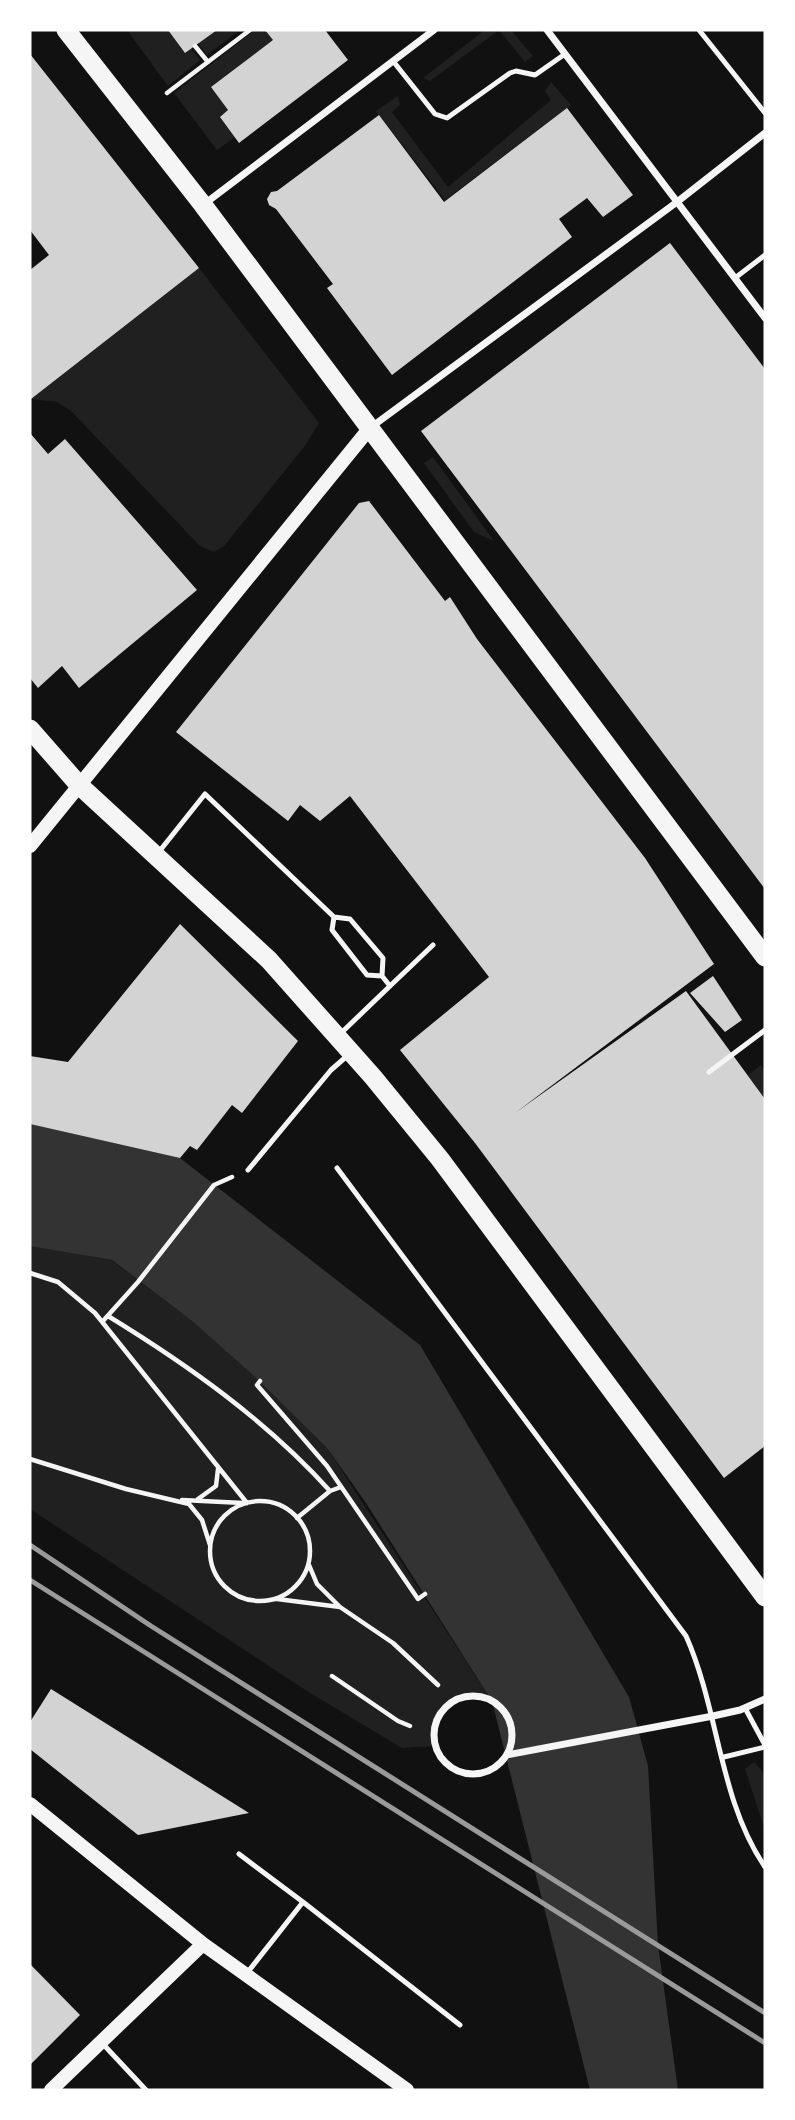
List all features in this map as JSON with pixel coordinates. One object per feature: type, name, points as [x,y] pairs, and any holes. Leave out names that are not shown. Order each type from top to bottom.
[{"type":"highway","points":[[66,30],[203,205],[765,957]]},
{"type":"highway","points":[[30,729],[79,785],[269,960],[352,1053],[440,1159],[765,1598]]},
{"type":"main road","points":[[30,846],[369,429]]},
{"type":"main road","points":[[30,1804],[203,1944],[407,2090]]},
{"type":"main road","points":[[51,2090],[203,1944]]},
{"type":"street","points":[[203,205],[434,30]]},
{"type":"street","points":[[547,30],[765,318]]},
{"type":"street","points":[[369,429],[677,202],[765,133]]},
{"type":"street","points":[[507,1755],[513,1741],[507,1718],[492,1701],[478,1696],[462,1697],[448,1704],[438,1716],[434,1731],[435,1746],[442,1760],[454,1769],[468,1774],[484,1773],[497,1766],[507,1755],[636,1733],[745,1708],[765,1699]]},
{"type":"lane","points":[[699,30],[765,113]]},
{"type":"lane","points":[[393,61],[435,114],[447,118],[510,73],[516,71],[535,75],[565,54]]},
{"type":"lane","points":[[735,278],[765,255]]},
{"type":"lane","points":[[156,856],[205,794],[334,917],[350,919],[383,958],[383,976],[390,986]]},
{"type":"lane","points":[[334,917],[332,930],[367,975],[383,976]]},
{"type":"lane","points":[[337,1037],[433,945]]},
{"type":"lane","points":[[709,1072],[765,1030]]},
{"type":"lane","points":[[248,1170],[331,1070],[352,1053]]},
{"type":"lane","points":[[337,1168],[686,1636],[713,1716],[745,1838],[765,1867]]},
{"type":"lane","points":[[724,1757],[765,1746],[745,1708]]},
{"type":"lane","points":[[239,1854],[460,2025]]},
{"type":"lane","points":[[245,1975],[303,1902]]},
{"type":"lane","points":[[102,2043],[146,2090]]},
{"type":"path","points":[[167,93],[250,30]]},
{"type":"path","points":[[195,46],[208,62]]},
{"type":"path","points":[[103,1321],[138,1282],[214,1185],[248,1170]]},
{"type":"path","points":[[30,1273],[58,1282],[95,1313],[247,1503]]},
{"type":"path","points":[[108,1316],[199,1375],[258,1423],[330,1491]]},
{"type":"path","points":[[260,1381],[257,1385],[299,1430],[418,1599],[425,1594]]},
{"type":"path","points":[[30,1460],[126,1489],[178,1500],[247,1503],[265,1501],[281,1505],[305,1528],[310,1544],[309,1564],[303,1578],[292,1591],[276,1599],[259,1602],[242,1598],[227,1589],[217,1577],[211,1563],[210,1547],[196,1510],[178,1500]]},
{"type":"path","points":[[190,1500],[201,1499],[212,1491],[218,1481],[218,1466]]},
{"type":"path","points":[[297,1518],[330,1491],[341,1487]]},
{"type":"path","points":[[210,1547],[214,1531],[223,1518],[247,1503]]},
{"type":"path","points":[[309,1564],[317,1584],[340,1607],[376,1630],[438,1685]]},
{"type":"path","points":[[276,1599],[340,1607]]},
{"type":"path","points":[[332,1676],[397,1721],[410,1726]]},
{"type":"shaded area","points":[[127,30],[168,30],[185,53],[191,49],[200,60],[168,86]]},
{"type":"shaded area","points":[[217,30],[240,30],[207,55],[198,43]]},
{"type":"shaded area","points":[[255,30],[265,30],[273,40],[211,87],[228,110],[220,117],[235,137],[217,150],[174,93]]},
{"type":"shaded area","points":[[485,30],[499,30],[430,81],[423,78]]},
{"type":"shaded area","points":[[499,30],[511,30],[533,56],[525,62]]},
{"type":"shaded area","points":[[551,82],[571,105],[445,200],[376,111],[398,96],[400,105],[392,112],[448,187],[551,100],[545,91]]},
{"type":"shaded area","points":[[199,268],[319,423],[304,447],[224,546],[214,552],[200,546],[71,411],[57,402],[31,399]]},
{"type":"shaded area","points":[[433,457],[494,541],[474,532],[424,463]]},
{"type":"shaded area","points":[[761,1065],[765,1071],[765,1099],[748,1075]]},
{"type":"shaded area","points":[[30,1124],[180,1158],[420,1345],[629,1697],[648,1766],[658,1945],[678,2090],[590,2090],[492,1701],[366,1503],[327,1448],[255,1377],[192,1321],[112,1260],[30,1246]]},
{"type":"shaded area","points":[[30,1245],[111,1260],[192,1321],[255,1377],[327,1448],[492,1701],[468,1698],[458,1701],[442,1713],[435,1733],[435,1746],[402,1748],[307,1691],[30,1509]]},
{"type":"shaded area","points":[[754,1762],[765,1775],[765,1830],[745,1769]]},
{"type":"building","points":[[168,30],[217,30],[185,53]]},
{"type":"building","points":[[265,30],[325,30],[348,60],[239,143],[220,117],[228,110],[211,87],[273,40]]},
{"type":"building","points":[[30,54],[199,268],[31,399],[30,270],[49,255],[30,230]]},
{"type":"building","points":[[567,108],[633,195],[603,217],[587,198],[559,219],[572,237],[392,375],[327,288],[333,284],[276,209],[269,205],[267,199],[271,192],[277,191],[379,115],[444,202]]},
{"type":"building","points":[[670,243],[765,369],[765,889],[421,431]]},
{"type":"building","points":[[30,433],[48,454],[65,439],[197,590],[79,688],[62,666],[38,688],[30,678]]},
{"type":"building","points":[[369,501],[445,601],[450,597],[477,639],[645,858],[714,964],[515,1113],[686,991],[765,1099],[765,1446],[724,1478],[475,1143],[400,1050],[489,977],[350,796],[320,821],[300,805],[288,821],[176,732],[359,503]]},
{"type":"building","points":[[180,924],[298,1041],[242,1113],[232,1105],[197,1150],[190,1146],[180,1158],[30,1124],[30,1056],[68,1062]]},
{"type":"building","points":[[713,976],[742,1020],[725,1032],[690,993]]},
{"type":"building","points":[[51,1689],[249,1813],[138,1835],[30,1749],[30,1722]]},
{"type":"building","points":[[30,1964],[80,2015],[30,2065]]},
{"type":"railway","points":[[30,1545],[151,1626],[765,2013]]},
{"type":"railway","points":[[30,1580],[765,2043]]}]
